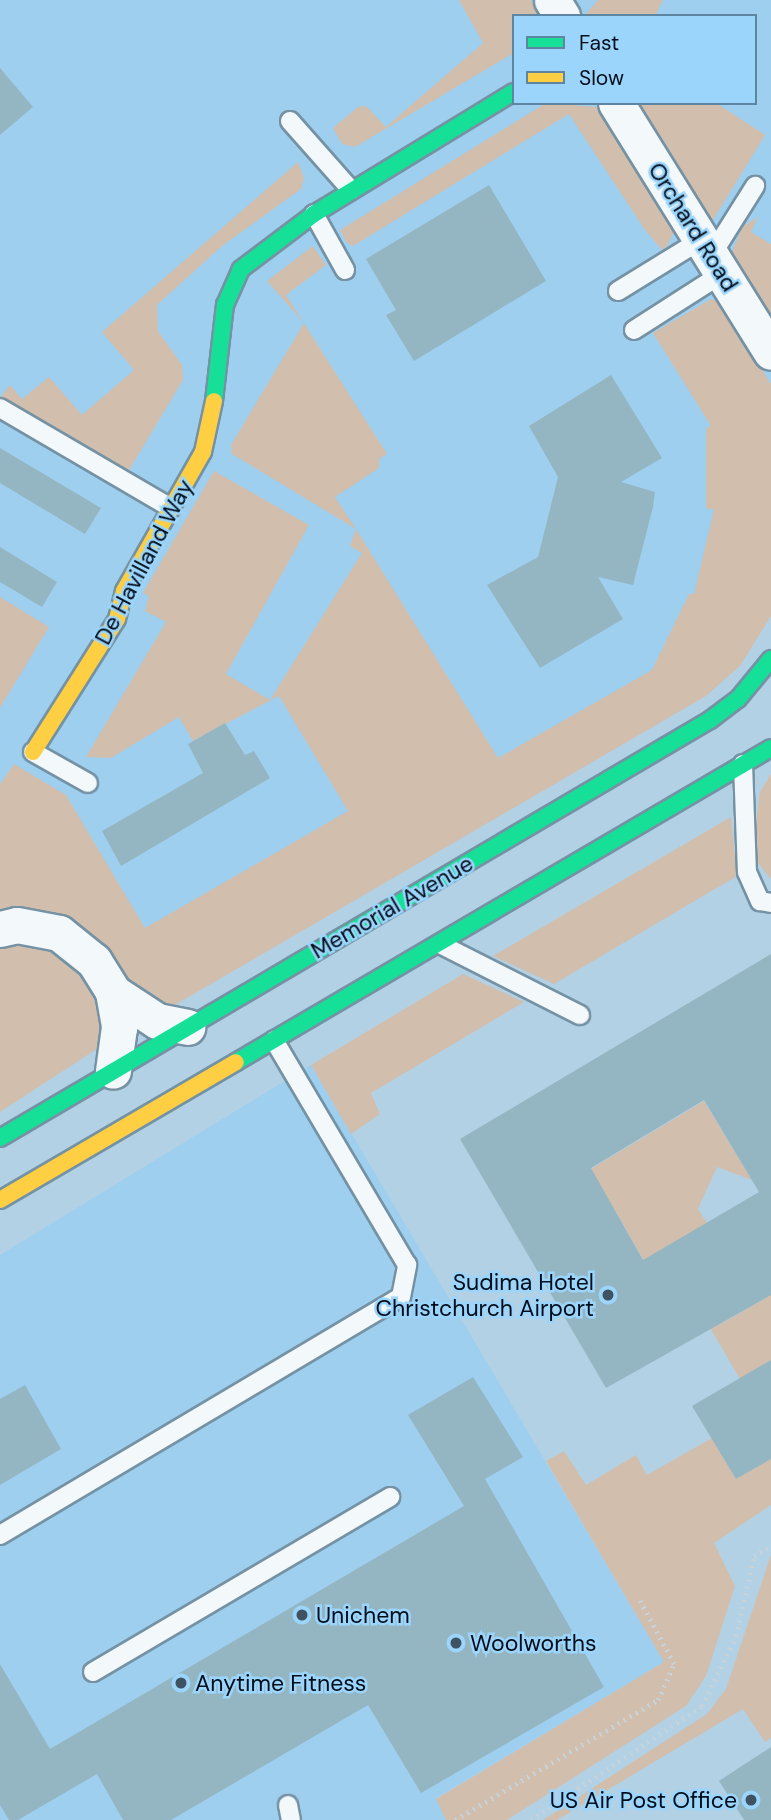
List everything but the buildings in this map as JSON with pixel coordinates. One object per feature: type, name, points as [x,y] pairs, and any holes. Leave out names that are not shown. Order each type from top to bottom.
[{"type":"main road","name":"De Havilland Way","points":[[33,752],[117,619],[124,591],[210,433],[231,283],[255,256],[314,214],[512,93]]},
{"type":"main road","name":"Memorial Avenue","points":[[0,1138],[710,720],[738,699],[771,659]]},
{"type":"main road","points":[[0,1200],[771,748]]},
{"type":"street","name":"Orchard Road","points":[[617,105],[771,352]]},
{"type":"street","points":[[0,929],[17,925],[59,933],[94,961],[113,992],[119,1027],[113,1071]]},
{"type":"street","points":[[113,992],[157,1021],[187,1027]]},
{"type":"lane","points":[[290,121],[351,190]]},
{"type":"lane","points":[[634,330],[712,257],[755,186]]},
{"type":"lane","points":[[314,214],[345,270]]},
{"type":"lane","points":[[618,290],[712,257]]},
{"type":"lane","points":[[0,408],[171,508]]},
{"type":"lane","points":[[33,752],[88,783]]},
{"type":"lane","points":[[743,764],[746,863],[766,902]]},
{"type":"lane","points":[[438,943],[580,1015]]},
{"type":"lane","points":[[0,1535],[401,1297],[407,1265],[274,1040]]},
{"type":"lane","points":[[93,1672],[390,1497]]},
{"type":"path","points":[[531,1820],[702,1706],[736,1636],[754,1556],[771,1546]]},
{"type":"path","points":[[455,1820],[658,1700],[674,1664],[640,1601]]},
{"type":"shaded area","points":[[0,0],[771,0],[771,596],[0,1107]]},
{"type":"shaded area","points":[[459,0],[531,0],[538,14],[512,14],[512,54],[355,147],[342,144],[333,128],[358,107],[366,106],[386,127],[483,43]]},
{"type":"shaded area","points":[[598,0],[663,0],[656,14],[586,14]]},
{"type":"shaded area","points":[[543,105],[572,105],[598,107],[675,230],[662,250],[645,230],[569,114],[353,246],[347,243],[340,230]]},
{"type":"shaded area","points":[[636,105],[719,105],[765,135],[713,220],[706,216]]},
{"type":"shaded area","points":[[298,162],[304,178],[301,189],[222,246],[157,305],[158,331],[182,365],[183,380],[128,472],[0,398],[10,385],[22,399],[49,377],[82,415],[134,370],[102,332]]},
{"type":"shaded area","points":[[758,217],[751,232],[771,244],[771,319],[731,254],[743,226]]},
{"type":"shaded area","points":[[313,246],[326,265],[286,295],[303,322],[267,281]]},
{"type":"shaded area","points":[[711,299],[720,302],[771,384],[771,616],[740,666],[706,696],[168,1009],[133,992],[105,946],[78,924],[42,910],[0,910],[0,784],[14,764],[66,795],[145,928],[348,811],[279,696],[193,741],[179,717],[111,758],[86,757],[166,622],[145,611],[149,596],[143,593],[214,471],[309,525],[226,674],[270,700],[362,553],[350,546],[356,529],[498,758],[652,670],[689,594],[694,594],[714,510],[706,508],[706,428],[711,426],[653,333]]},
{"type":"shaded area","points":[[304,323],[387,454],[379,459],[379,468],[335,497],[356,529],[232,454],[231,445]]},
{"type":"shaded area","points":[[0,597],[49,627],[0,708]]},
{"type":"shaded area","points":[[771,774],[771,879],[758,863],[754,836],[760,792]]},
{"type":"shaded area","points":[[731,817],[737,876],[554,984],[493,956]]},
{"type":"shaded area","points":[[14,942],[51,948],[78,966],[103,1006],[103,1045],[0,1112],[0,946]]},
{"type":"shaded area","points":[[463,974],[524,1002],[371,1093],[380,1114],[351,1134],[311,1065]]},
{"type":"shaded area","points":[[311,1065],[664,1662],[436,1798],[446,1820],[0,1820],[0,1255]]},
{"type":"shaded area","points":[[704,1101],[752,1180],[717,1167],[698,1209],[707,1223],[662,1292],[610,1202],[586,1216],[509,1218]]},
{"type":"shaded area","points":[[771,1295],[771,1361],[740,1379],[699,1309],[706,1305],[719,1325]]},
{"type":"shaded area","points":[[712,1438],[736,1479],[771,1459],[771,1505],[714,1543],[735,1586],[706,1676],[686,1706],[507,1820],[446,1820],[436,1799],[664,1662],[546,1461],[564,1451],[586,1485],[636,1455],[647,1475]]},
{"type":"shaded area","points":[[771,1555],[771,1738],[765,1742],[743,1709],[557,1820],[543,1820],[707,1714],[726,1689]]},
{"type":"traffic: fast","points":[[214,401],[225,305],[241,269],[314,214],[512,93]]},
{"type":"traffic: fast","points":[[0,1138],[710,720],[738,699],[771,659]]},
{"type":"traffic: fast","points":[[236,1062],[771,748]]},
{"type":"traffic: slow","points":[[33,752],[117,619],[124,591],[203,452],[214,401]]},
{"type":"traffic: slow","points":[[0,1200],[236,1062]]},
{"type":"place","name":"Sudima Hotel Christchurch Airport","points":[[608,1295]]},
{"type":"place","name":"Unichem","points":[[302,1615]]},
{"type":"place","name":"Woolworths","points":[[456,1643]]},
{"type":"place","name":"Anytime Fitness","points":[[181,1683]]},
{"type":"place","name":"US Air Post Office","points":[[751,1800]]}]
